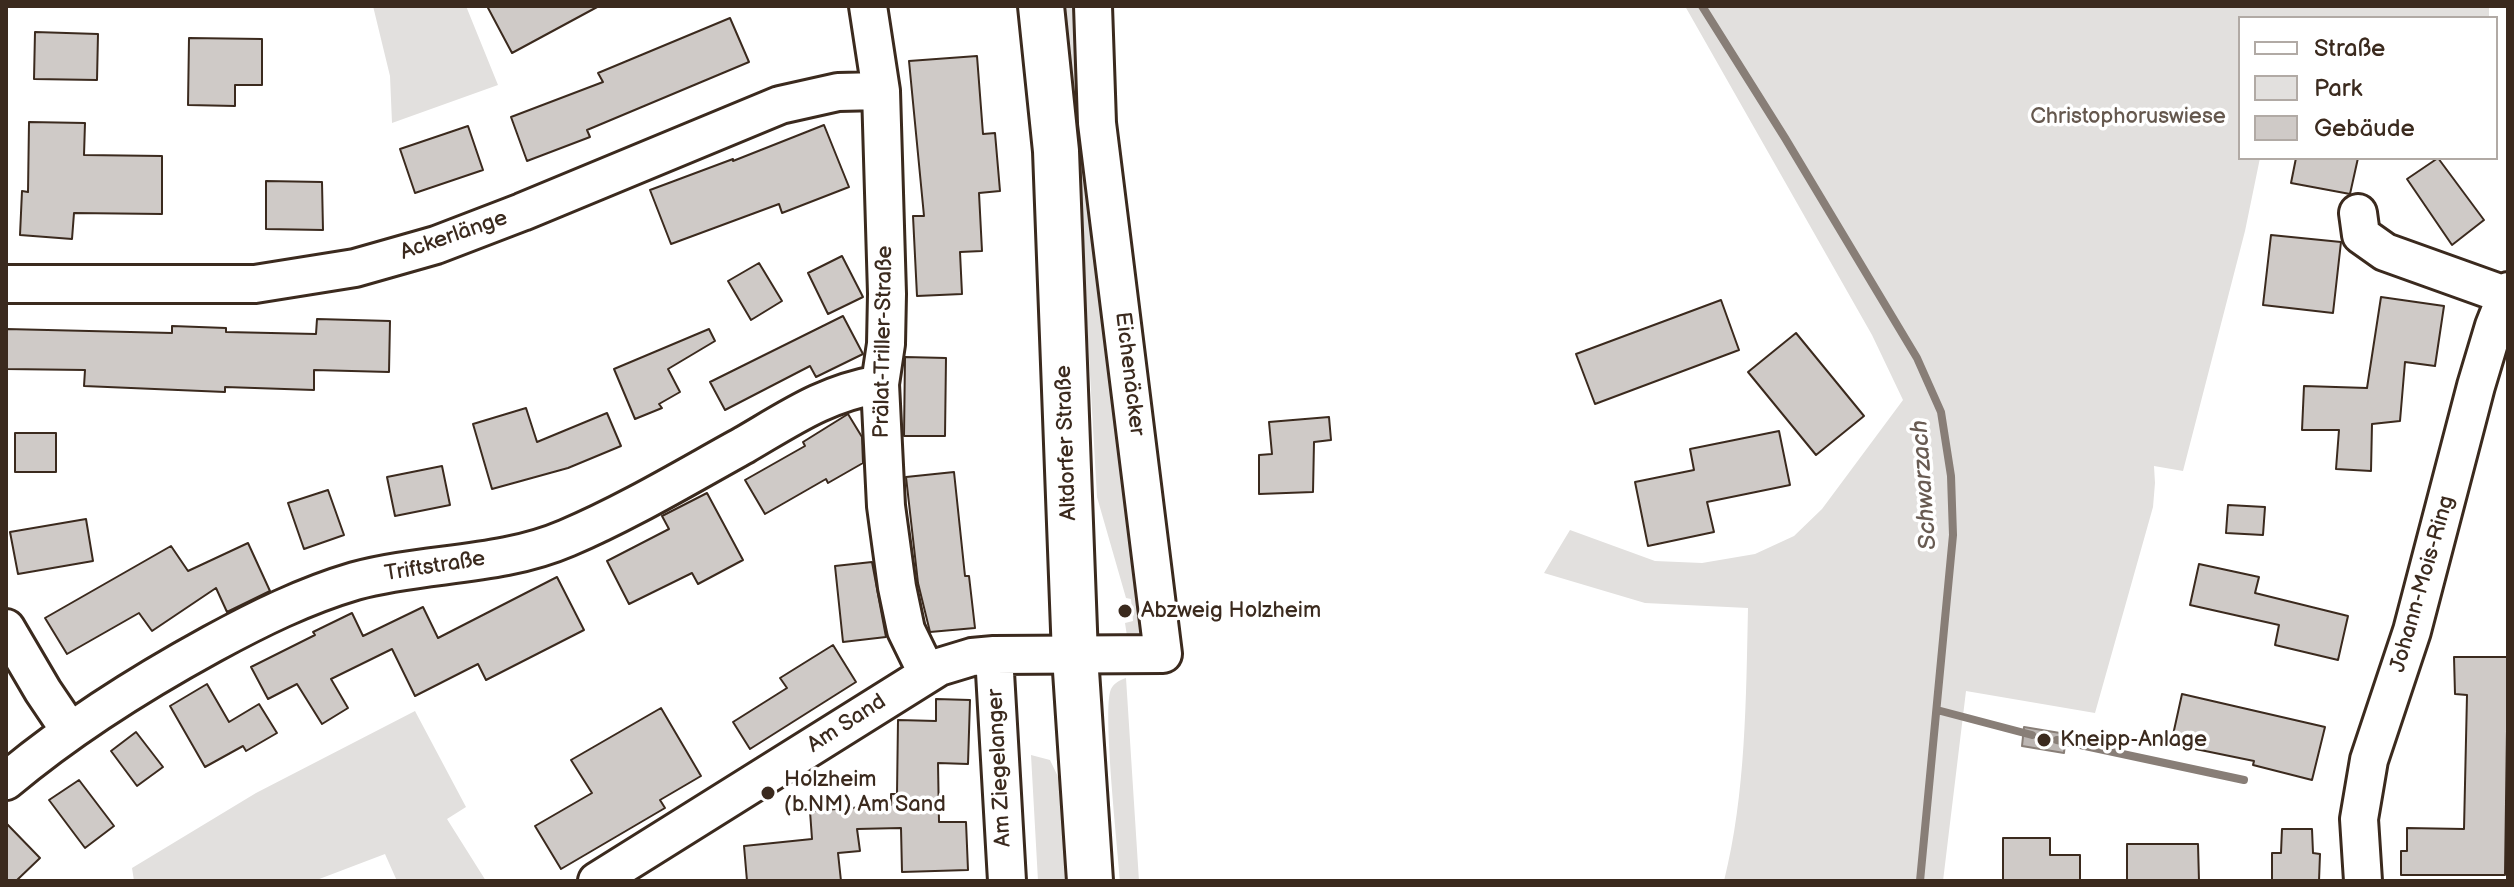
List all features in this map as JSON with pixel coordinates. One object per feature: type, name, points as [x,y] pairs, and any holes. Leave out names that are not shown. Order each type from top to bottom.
[{"type":"main road","name":"Altdorfer Straße","points":[[1041,6],[1056,151],[1075,656],[1090,881]]},
{"type":"street","name":"Prälat-Triller-Straße","points":[[868,6],[881,91],[887,294],[886,344],[880,384],[886,506],[906,630],[927,673]]},
{"type":"street","name":"Eichenäcker","points":[[1075,656],[1163,654],[1097,123],[1093,6]]},
{"type":"street","name":"Ackerlänge","points":[[6,284],[255,284],[355,268],[436,245],[508,218],[780,105],[838,92],[881,91]]},
{"type":"street","points":[[2358,213],[2361,235],[2385,252],[2506,293]]},
{"type":"street","name":"Johann-Mois-Ring","points":[[2363,881],[2359,819],[2369,760],[2412,631],[2476,386],[2506,293]]},
{"type":"street","name":"Triftstraße","points":[[6,781],[70,731],[196,653],[284,607],[356,581],[547,546],[673,485],[814,404],[851,389],[880,384]]},
{"type":"street","points":[[6,628],[70,731]]},
{"type":"street","name":"Am Sand","points":[[597,881],[927,673],[954,662],[994,655],[1075,656]]},
{"type":"street","name":"Am Ziegelanger","points":[[994,655],[1007,881]]},
{"type":"green space","points":[[373,6],[466,6],[498,85],[392,123],[390,76]]},
{"type":"green space","points":[[1063,6],[1080,6],[1144,627],[1140,637],[1127,636],[1125,623],[1133,621],[1131,599],[1126,598],[1097,497],[1084,270]]},
{"type":"green space","name":"Christophoruswiese","points":[[1685,6],[2489,6],[2489,16],[2238,16],[2238,160],[2260,160],[2245,231],[2183,471],[2154,466],[2153,507],[2095,713],[1966,691],[1943,881],[1724,881],[1741,780],[1748,608],[1645,603],[1544,573],[1570,530],[1655,561],[1702,563],[1755,554],[1794,536],[1822,509],[1903,400],[1872,335]]},
{"type":"green space","points":[[1126,678],[1139,881],[1120,881],[1109,750],[1111,689]]},
{"type":"green space","points":[[415,711],[466,807],[447,819],[486,881],[397,881],[385,854],[314,881],[134,881],[132,868],[256,793]]},
{"type":"green space","points":[[1031,755],[1050,760],[1061,783],[1070,881],[1038,881]]},
{"type":"shaded area","name":"Kneipp-Anlage","points":[[2024,727],[2066,734],[2064,753],[2022,746]]},
{"type":"building","points":[[487,6],[599,6],[512,53]]},
{"type":"building","points":[[730,18],[749,62],[587,130],[590,137],[527,161],[511,117],[603,82],[598,73]]},
{"type":"building","points":[[35,32],[98,34],[97,80],[34,79]]},
{"type":"building","points":[[189,38],[262,39],[262,85],[235,85],[235,106],[188,105]]},
{"type":"building","points":[[977,56],[983,134],[995,133],[1000,191],[979,193],[982,251],[960,252],[962,294],[917,296],[913,216],[924,216],[909,61]]},
{"type":"building","points":[[29,122],[85,123],[84,155],[162,156],[162,214],[74,213],[72,239],[20,235],[22,191],[28,192]]},
{"type":"building","points":[[824,125],[849,187],[782,213],[779,204],[671,244],[650,190]]},
{"type":"building","points":[[468,126],[483,170],[415,193],[400,149]]},
{"type":"building","points":[[2296,160],[2358,160],[2350,194],[2291,183]]},
{"type":"building","points":[[2439,160],[2484,220],[2452,245],[2407,179]]},
{"type":"building","points":[[266,181],[322,182],[323,230],[266,229]]},
{"type":"building","points":[[2271,235],[2341,242],[2333,313],[2263,305]]},
{"type":"building","points":[[842,256],[863,297],[828,314],[808,273]]},
{"type":"building","points":[[759,263],[782,301],[751,320],[728,281]]},
{"type":"building","points":[[2381,297],[2444,306],[2435,366],[2405,362],[2400,421],[2372,424],[2371,471],[2336,469],[2339,430],[2302,430],[2304,386],[2367,388]]},
{"type":"building","points":[[1721,300],[1739,350],[1595,404],[1576,354]]},
{"type":"building","points":[[843,316],[863,354],[816,377],[810,366],[725,410],[710,382]]},
{"type":"building","points":[[317,319],[390,321],[389,372],[314,370],[314,390],[225,387],[225,392],[84,386],[85,370],[6,369],[6,329],[172,333],[172,326],[226,328],[226,332],[316,334]]},
{"type":"building","points":[[709,329],[715,341],[668,369],[680,392],[659,404],[662,408],[635,419],[614,369]]},
{"type":"building","points":[[1796,333],[1864,416],[1816,455],[1748,372]]},
{"type":"building","points":[[905,357],[946,358],[945,436],[904,436]]},
{"type":"building","points":[[526,408],[537,442],[607,413],[621,446],[568,468],[492,489],[473,424]]},
{"type":"building","points":[[848,414],[862,437],[863,463],[828,483],[826,479],[765,514],[745,480],[805,446],[803,442]]},
{"type":"building","points":[[1329,417],[1331,440],[1314,442],[1313,492],[1259,494],[1259,455],[1272,454],[1269,422]]},
{"type":"building","points":[[1779,431],[1790,485],[1707,502],[1714,532],[1648,546],[1635,482],[1694,470],[1690,449]]},
{"type":"building","points":[[15,433],[56,433],[56,472],[15,472]]},
{"type":"building","points":[[442,466],[450,505],[395,516],[387,477]]},
{"type":"building","points":[[954,472],[965,576],[969,576],[975,628],[930,632],[918,583],[906,477]]},
{"type":"building","points":[[328,490],[344,535],[304,549],[288,503]]},
{"type":"building","points":[[707,493],[743,560],[698,584],[692,573],[629,604],[607,561],[669,529],[662,516]]},
{"type":"building","points":[[2228,505],[2265,507],[2263,535],[2226,533]]},
{"type":"building","points":[[86,519],[93,561],[18,574],[10,532]]},
{"type":"building","points":[[248,543],[270,591],[227,612],[216,588],[152,631],[139,613],[67,654],[45,618],[171,546],[188,571]]},
{"type":"building","points":[[872,562],[886,637],[843,642],[835,566]]},
{"type":"building","points":[[2199,564],[2259,577],[2255,593],[2348,616],[2338,660],[2275,645],[2279,625],[2190,605]]},
{"type":"building","points":[[557,577],[584,630],[486,680],[478,664],[415,696],[392,649],[331,679],[348,708],[322,724],[297,684],[268,699],[251,667],[352,613],[363,636],[423,607],[438,638]]},
{"type":"building","points":[[833,645],[856,682],[750,749],[733,722],[787,688],[780,678]]},
{"type":"building","points":[[2454,657],[2508,657],[2505,875],[2401,875],[2401,851],[2407,851],[2407,828],[2464,829],[2467,695],[2455,694]]},
{"type":"building","points":[[207,684],[229,722],[259,704],[277,733],[246,751],[243,746],[205,767],[170,706]]},
{"type":"building","points":[[2182,694],[2325,727],[2312,780],[2253,765],[2254,761],[2171,744]]},
{"type":"building","points":[[936,699],[970,700],[968,764],[938,763],[939,822],[966,822],[968,870],[902,872],[901,828],[857,829],[860,851],[838,853],[841,881],[747,881],[744,846],[812,839],[810,811],[891,805],[891,794],[897,794],[898,720],[936,721]]},
{"type":"building","points":[[661,708],[701,776],[660,800],[665,808],[561,869],[535,826],[592,793],[571,760]]},
{"type":"building","points":[[136,732],[163,767],[137,786],[111,751]]},
{"type":"building","points":[[79,780],[114,826],[85,848],[49,800]]},
{"type":"building","points":[[6,823],[40,858],[16,881],[6,881]]},
{"type":"building","points":[[2282,829],[2312,829],[2313,853],[2320,854],[2319,881],[2272,881],[2272,853],[2281,853]]},
{"type":"building","points":[[2003,838],[2050,838],[2050,855],[2080,855],[2080,881],[2003,881]]},
{"type":"building","points":[[2127,844],[2198,844],[2199,881],[2127,881]]},
{"type":"waterway","name":"Schwarzach","points":[[1702,6],[1917,358],[1941,412],[1951,476],[1953,535],[1920,881]]},
{"type":"waterway","points":[[1937,710],[2032,735]]},
{"type":"waterway","points":[[2057,740],[2244,780]]},
{"type":"place","name":"Abzweig Holzheim","points":[[1125,611]]},
{"type":"place","name":"Kneipp-Anlage","points":[[2044,740]]},
{"type":"place","name":"Holzheim (b.NM) Am Sand","points":[[768,793]]}]
